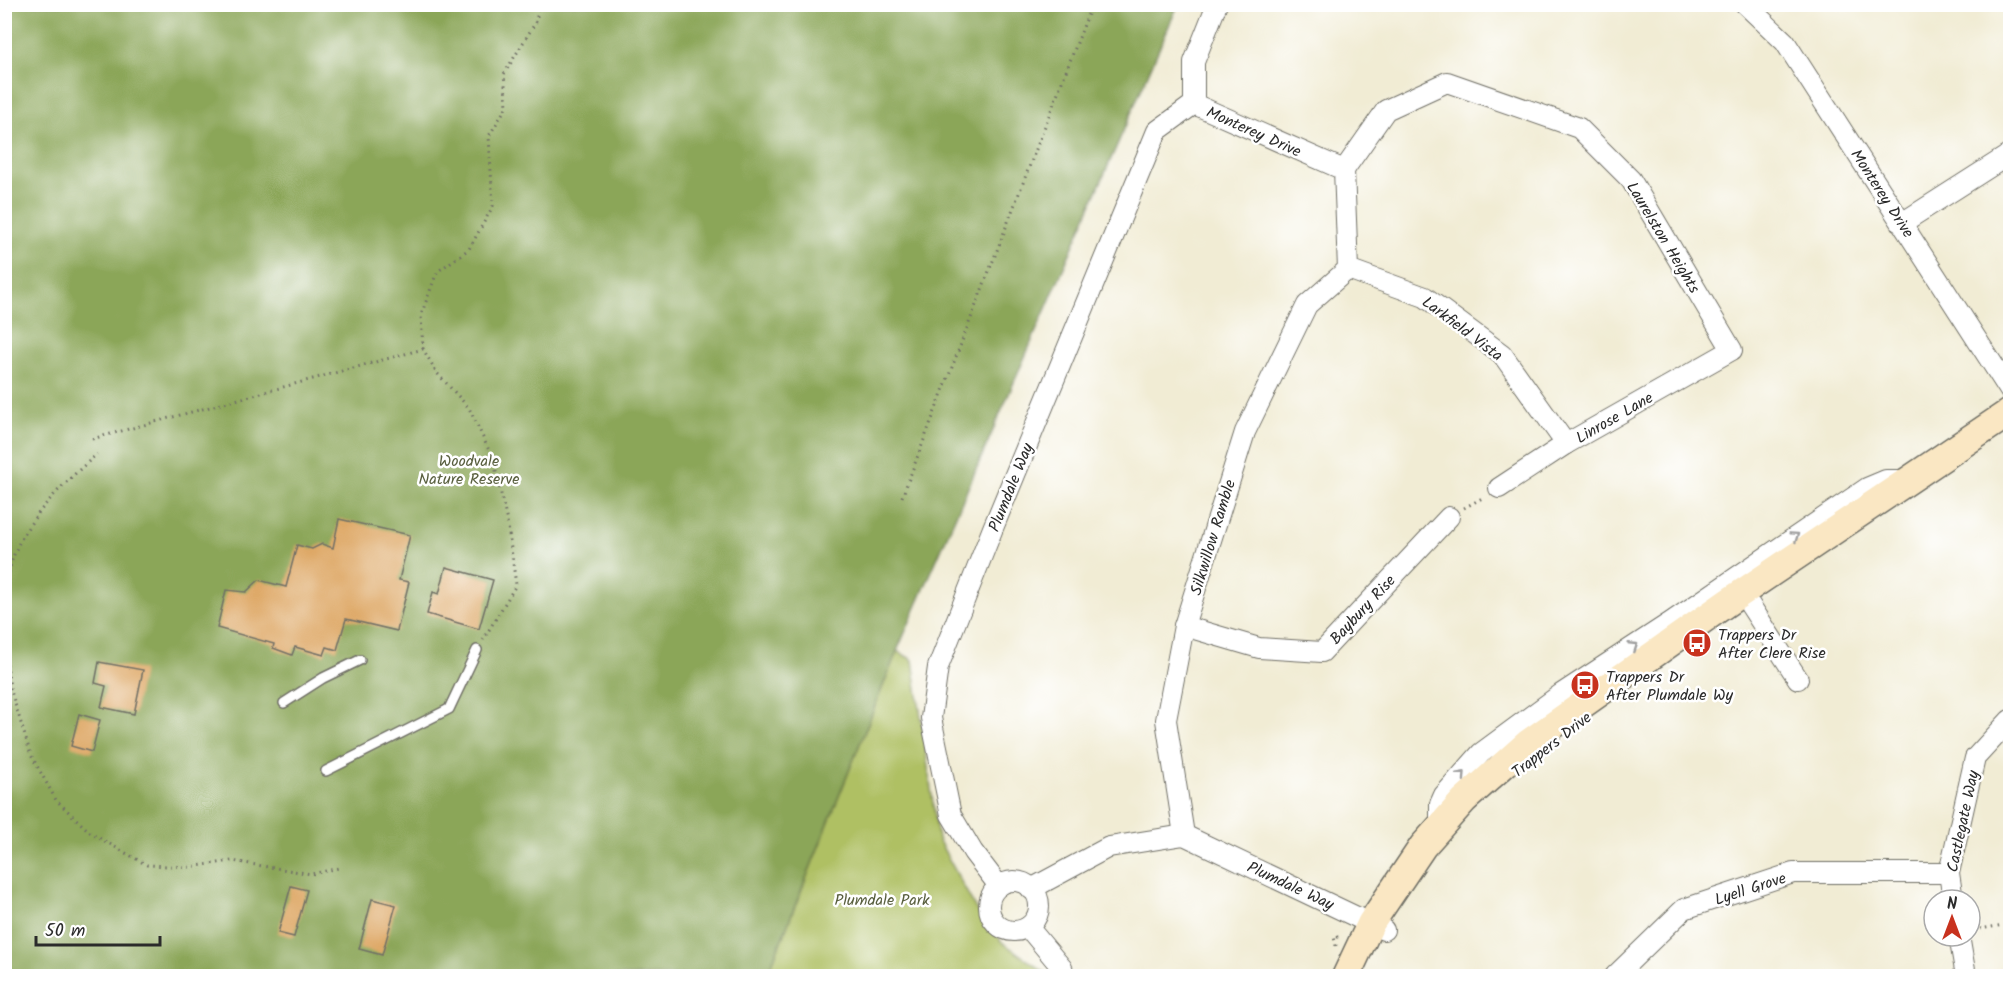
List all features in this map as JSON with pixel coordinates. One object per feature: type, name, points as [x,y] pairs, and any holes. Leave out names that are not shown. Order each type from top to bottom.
[{"type":"main road","name":"Trappers Drive","points":[[1346,976],[1423,846],[1470,794],[1528,743],[1728,602],[2010,412]]},
{"type":"main road","name":"Trappers Drive","points":[[1361,976],[1377,927],[1457,828],[1499,784],[1578,721],[2010,432]]},
{"type":"street","name":"Monterey Drive","points":[[1217,4],[1194,62],[1194,104],[1344,171]]},
{"type":"street","name":"Monterey Drive","points":[[1745,4],[1785,42],[2010,391]]},
{"type":"street","name":"Laurelston Heights","points":[[1344,171],[1386,110],[1447,82],[1579,128],[1631,180],[1732,350]]},
{"type":"street","name":"Plumdale Way","points":[[999,886],[973,852],[951,814],[931,718],[938,667],[1157,131],[1194,104]]},
{"type":"street","points":[[1902,223],[2010,154]]},
{"type":"street","points":[[1344,171],[1348,269]]},
{"type":"street","name":"Larkfield Vista","points":[[1348,269],[1425,297],[1502,354],[1566,444]]},
{"type":"street","name":"Silkwillow Ramble","points":[[1184,835],[1166,720],[1184,626],[1245,432],[1307,305],[1348,269]]},
{"type":"street","name":"Linrose Lane","points":[[1498,488],[1566,444],[1732,350]]},
{"type":"street","name":"Baybury Rise","points":[[1184,626],[1259,648],[1322,652],[1449,517]]},
{"type":"street","points":[[1750,605],[1798,678]]},
{"type":"street","name":"Castlegate Way","points":[[1951,888],[1949,873],[1975,758],[2010,720]]},
{"type":"street","name":"Plumdale Way","points":[[1184,835],[1377,927]]},
{"type":"street","points":[[1031,888],[1109,847],[1184,835]]},
{"type":"street","name":"Lyell Grove","points":[[1615,976],[1684,909],[1793,873],[1949,873]]},
{"type":"street","points":[[1007,882],[1016,882],[1031,888],[1036,894],[1039,909],[1028,927],[1011,931],[1003,929],[991,917],[990,900],[993,892],[999,886],[1007,882]]},
{"type":"street","points":[[1028,927],[1062,968],[1065,976]]},
{"type":"street","points":[[1961,948],[1966,976]]},
{"type":"lane","points":[[326,771],[449,709],[477,650]]},
{"type":"lane","points":[[284,703],[323,678],[360,660]]},
{"type":"path","points":[[477,650],[516,585],[508,527],[494,461],[469,408],[437,373],[423,349],[421,315],[437,272],[469,249],[493,206],[489,136],[507,106],[504,74],[537,20],[537,4]]},
{"type":"path","points":[[902,497],[1092,4]]},
{"type":"path","points":[[92,439],[423,349]]},
{"type":"path","points":[[4,596],[11,562],[28,528],[62,484],[97,454]]},
{"type":"path","points":[[1449,517],[1498,488]]},
{"type":"path","points":[[4,640],[10,688],[31,755],[56,800],[92,834],[147,865],[189,867],[232,861],[312,874],[339,868]]},
{"type":"path","points":[[1982,929],[2010,924]]},
{"type":"path","points":[[320,970],[334,976]]},
{"type":"green space","name":"Woodvale Nature Reserve","points":[[5,5],[1178,5],[897,651],[767,976],[5,976]]},
{"type":"green space","name":"Plumdale Park","points":[[897,651],[913,660],[938,839],[976,909],[1002,942],[1050,976],[767,976]]},
{"type":"building","points":[[339,519],[410,535],[399,580],[409,582],[397,631],[346,619],[337,650],[327,647],[324,655],[295,647],[292,655],[273,648],[274,644],[217,628],[226,590],[246,592],[259,580],[286,587],[297,545],[312,549],[322,544],[333,548]]},
{"type":"building","points":[[446,567],[493,580],[479,629],[427,614],[433,592],[439,594]]},
{"type":"building","points":[[99,662],[143,670],[134,714],[101,707],[106,686],[95,683]]},
{"type":"building","points":[[79,714],[100,720],[92,752],[71,746]]},
{"type":"building","points":[[291,886],[307,890],[294,937],[278,933]]},
{"type":"building","points":[[372,899],[396,905],[382,955],[359,949]]},
{"type":"place","name":"Trappers Dr After Clere Rise","points":[[1697,643]]},
{"type":"place","name":"Trappers Dr After Plumdale Wy","points":[[1585,685]]}]
